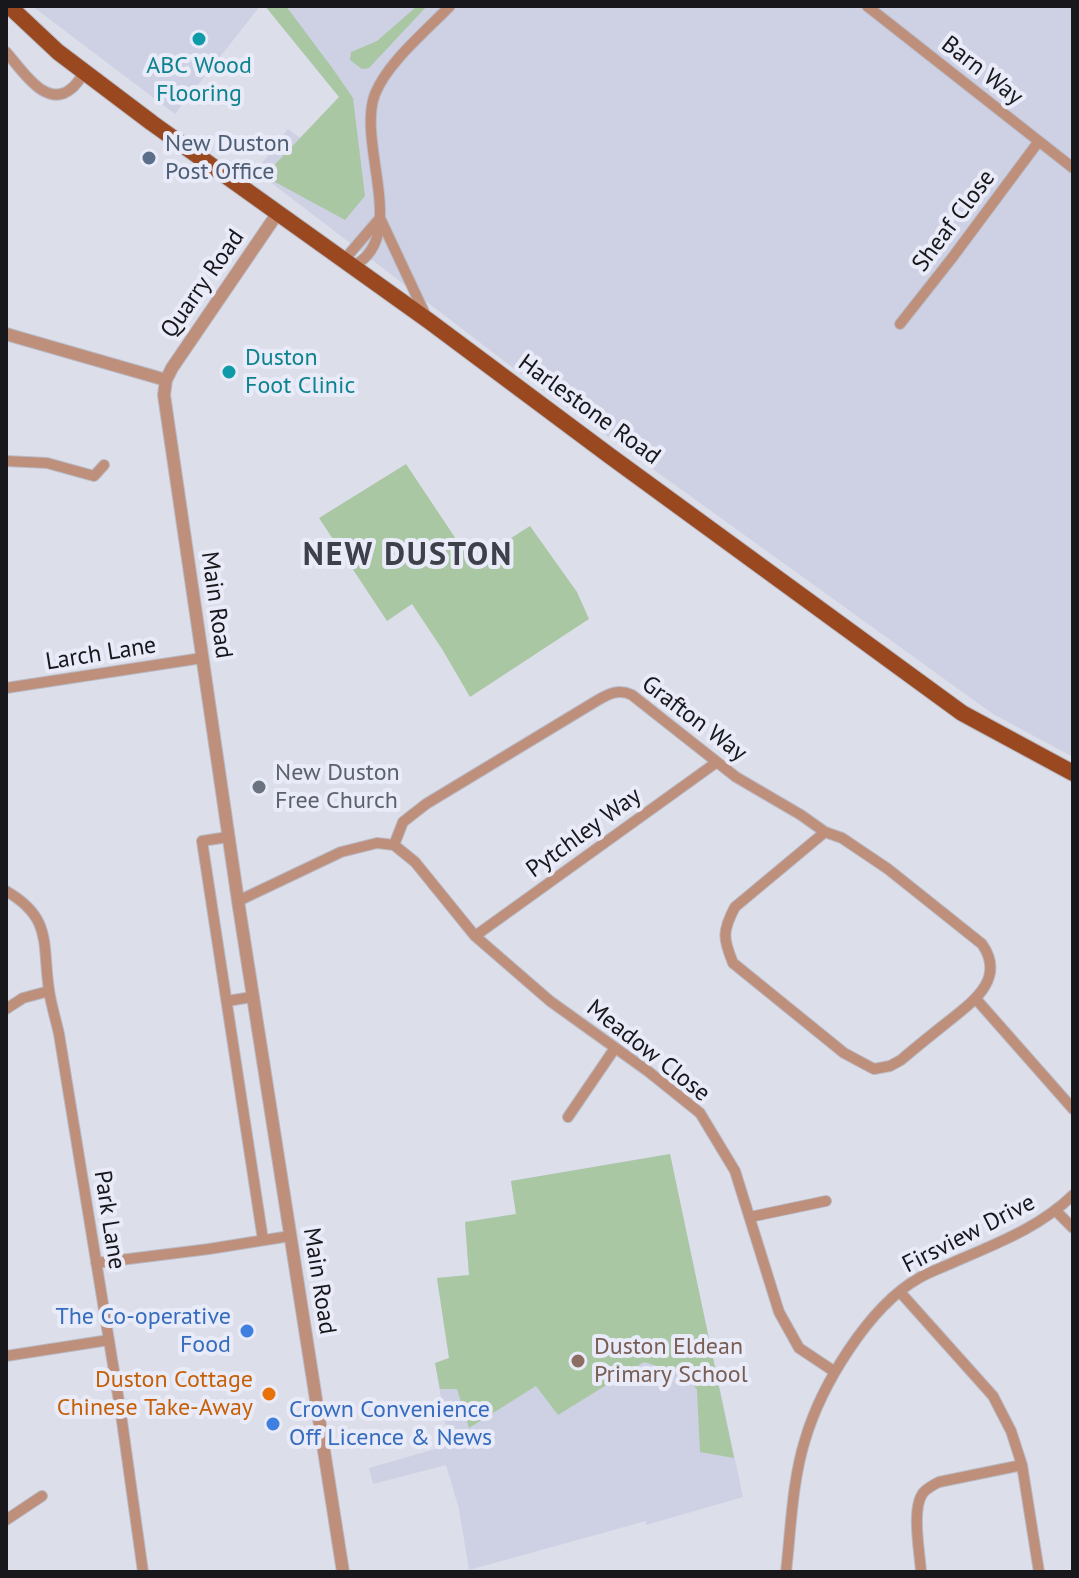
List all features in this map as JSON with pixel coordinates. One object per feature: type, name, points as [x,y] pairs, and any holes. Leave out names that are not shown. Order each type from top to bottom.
[{"type":"main road","name":"Harlestone Road","points":[[9,6],[84,73],[429,321],[962,713],[1073,773]]},
{"type":"street","points":[[349,263],[362,262],[379,236],[380,218],[369,125],[374,95],[399,58],[450,6]]},
{"type":"street","name":"Barn Way","points":[[867,6],[1073,168]]},
{"type":"street","points":[[6,52],[22,72],[47,93],[58,95],[72,90],[84,73]]},
{"type":"street","name":"Sheaf Close","points":[[900,324],[1039,141]]},
{"type":"street","name":"Quarry Road","points":[[166,380],[277,214]]},
{"type":"street","points":[[380,218],[429,321]]},
{"type":"street","points":[[7,338],[166,380]]},
{"type":"street","name":"Main Road","points":[[166,380],[166,416],[228,837],[343,1572]]},
{"type":"street","points":[[6,461],[47,463],[94,476]]},
{"type":"street","points":[[92,490],[94,476],[104,465]]},
{"type":"street","name":"Larch Lane","points":[[6,688],[202,658]]},
{"type":"street","name":"Grafton Way","points":[[394,845],[403,822],[426,804],[611,693],[624,691],[736,777],[825,832],[842,838],[888,869],[982,944],[990,956],[990,970],[987,983],[976,999]]},
{"type":"street","name":"Pytchley Way","points":[[475,936],[717,762]]},
{"type":"street","points":[[825,832],[735,907],[724,941],[733,963],[844,1053],[874,1069],[901,1060],[976,999],[1073,1109]]},
{"type":"street","name":"Main Road","points":[[228,837],[202,841],[263,1240]]},
{"type":"street","points":[[238,901],[341,852],[377,843],[394,845]]},
{"type":"street","name":"Meadow Close","points":[[394,845],[415,862],[475,936],[550,1001],[700,1113],[735,1171],[779,1312],[799,1348],[835,1372]]},
{"type":"street","name":"Park Lane","points":[[6,891],[34,912],[40,922],[45,945],[49,991],[59,1034],[109,1340],[143,1572]]},
{"type":"street","points":[[6,1009],[23,998],[49,991]]},
{"type":"street","points":[[227,1001],[252,997]]},
{"type":"street","points":[[568,1117],[615,1048]]},
{"type":"street","name":"Firsview Drive","points":[[786,1572],[796,1480],[805,1441],[835,1372],[869,1323],[918,1279],[1017,1235],[1056,1211],[1073,1195]]},
{"type":"street","points":[[750,1217],[826,1201]]},
{"type":"street","points":[[1056,1211],[1073,1228]]},
{"type":"street","points":[[96,1263],[290,1236]]},
{"type":"street","points":[[900,1292],[993,1396],[1011,1431],[1022,1465],[1039,1572]]},
{"type":"street","points":[[6,1356],[109,1340]]},
{"type":"street","points":[[921,1572],[917,1503],[921,1495],[939,1482],[1022,1465]]},
{"type":"street","points":[[6,1520],[42,1496]]},
{"type":"shaded area","points":[[32,6],[260,6],[175,114]]},
{"type":"shaded area","points":[[265,6],[1073,6],[1073,757],[993,714],[521,374],[256,171],[288,129],[300,138],[339,97]]},
{"type":"shaded area","name":"Duston Eldean Primary School","points":[[670,1154],[743,1497],[469,1570],[459,1509],[446,1465],[373,1484],[369,1468],[449,1445],[435,1363],[449,1358],[437,1278],[469,1275],[465,1222],[516,1214],[511,1181]]},
{"type":"green space","points":[[265,6],[286,6],[353,98],[365,196],[345,220],[264,176],[339,97]]},
{"type":"green space","points":[[417,6],[427,6],[369,68],[362,69],[350,60],[351,52],[377,41]]},
{"type":"green space","points":[[406,464],[472,563],[530,526],[577,592],[589,619],[470,697],[412,604],[387,621],[319,518]]},
{"type":"green space","points":[[670,1154],[734,1458],[700,1452],[697,1390],[686,1375],[644,1362],[558,1415],[536,1386],[469,1428],[457,1389],[440,1389],[435,1363],[449,1358],[437,1278],[469,1275],[465,1222],[516,1214],[511,1181]]},
{"type":"place","name":"ABC Wood Flooring","points":[[199,39]]},
{"type":"place","name":"New Duston Post Office","points":[[149,158]]},
{"type":"place","name":"Duston Foot Clinic","points":[[229,372]]},
{"type":"place","name":"New Duston Free Church","points":[[259,787]]},
{"type":"place","name":"The Co-operative Food","points":[[247,1331]]},
{"type":"place","name":"Duston Eldean Primary School","points":[[578,1361]]},
{"type":"place","name":"Duston Cottage Chinese Take-Away","points":[[269,1394]]},
{"type":"place","name":"Crown Convenience Off Licence & News","points":[[273,1424]]},
{"type":"district","name":"NEW DUSTON","points":[[408,556]]}]
